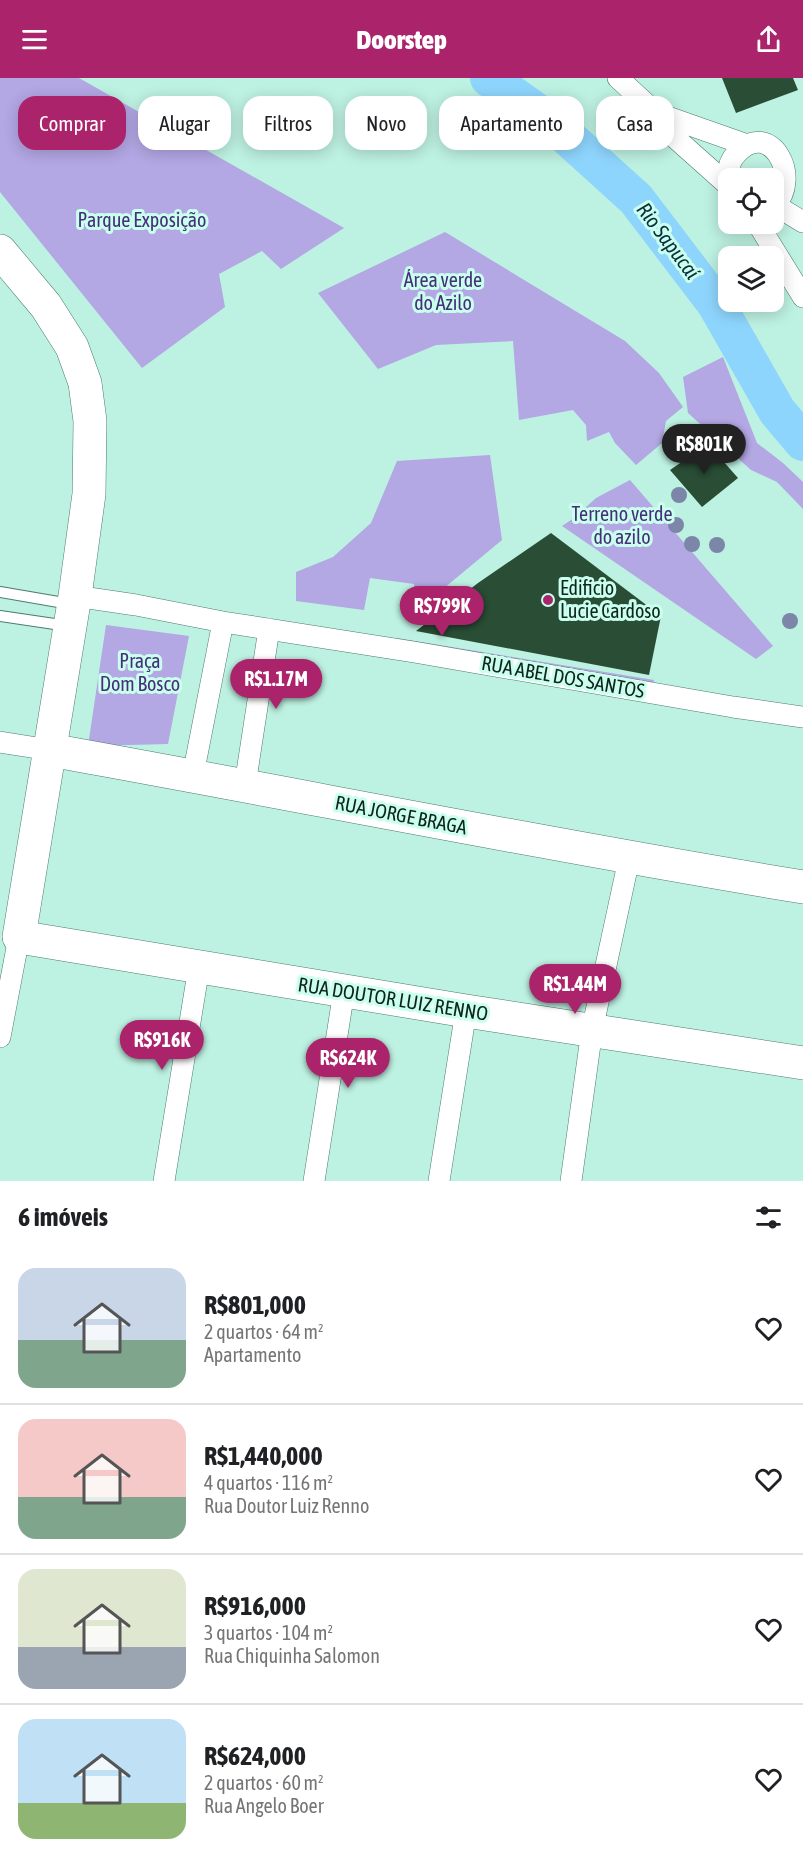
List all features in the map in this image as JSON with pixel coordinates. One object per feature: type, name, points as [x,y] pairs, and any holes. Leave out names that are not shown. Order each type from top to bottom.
[{"type":"highway","points":[[0,251],[52,315],[72,347],[85,383],[90,421],[90,494],[19,938]]},
{"type":"highway","name":"RUA JORGE BRAGA","points":[[50,750],[194,775],[629,858],[803,887]]},
{"type":"highway","name":"RUA DOUTOR LUIZ RENNO","points":[[19,938],[803,1063]]},
{"type":"street","points":[[618,78],[638,96]]},
{"type":"street","points":[[674,119],[747,145],[761,143],[774,145],[793,153],[790,160],[798,180],[784,199]]},
{"type":"street","points":[[674,137],[718,175]]},
{"type":"street","points":[[729,168],[733,158],[747,145]]},
{"type":"street","points":[[784,210],[803,222]]},
{"type":"street","points":[[764,234],[803,297]]},
{"type":"street","name":"RUA ABEL DOS SANTOS","points":[[73,609],[136,605],[223,622],[803,717]]},
{"type":"street","points":[[194,775],[223,622]]},
{"type":"street","points":[[245,785],[269,629]]},
{"type":"street","name":"RUA JORGE BRAGA","points":[[0,742],[50,750]]},
{"type":"street","points":[[571,1181],[592,1030],[629,858]]},
{"type":"street","points":[[0,1037],[19,938]]},
{"type":"street","points":[[164,1181],[199,967]]},
{"type":"street","points":[[314,1181],[344,991]]},
{"type":"street","points":[[439,1181],[466,1011]]},
{"type":"lane","points":[[0,592],[73,609]]},
{"type":"lane","points":[[0,616],[73,609]]},
{"type":"green space","name":"Parque Exposição","points":[[0,78],[79,78],[111,96],[18,96],[18,150],[126,150],[126,105],[138,111],[138,150],[206,150],[344,228],[281,269],[262,251],[219,274],[225,307],[142,368],[0,192]]},
{"type":"green space","name":"Área verde do Azilo","points":[[445,232],[625,341],[659,373],[683,407],[666,421],[662,443],[636,465],[615,443],[609,432],[587,441],[586,425],[573,410],[519,420],[513,341],[436,345],[378,369],[318,293]]},
{"type":"green space","points":[[723,357],[757,443],[803,482],[803,509],[777,482],[751,470],[688,413],[683,377]]},
{"type":"green space","points":[[490,455],[502,540],[414,613],[414,584],[370,578],[364,610],[296,601],[296,572],[333,557],[371,523],[397,461]]},
{"type":"green space","name":"Terreno verde do azilo","points":[[630,480],[773,646],[756,659],[562,526],[596,498]]},
{"type":"green space","name":"Praça Dom Bosco","points":[[106,625],[189,636],[168,744],[88,746]]},
{"type":"green space","points":[[397,638],[654,680],[653,685],[397,645]]},
{"type":"building","points":[[722,78],[793,78],[798,90],[736,113]]},
{"type":"building","points":[[708,444],[738,478],[702,507],[670,470]]},
{"type":"building","name":"Edificio Lucie Cardoso","points":[[551,533],[661,616],[649,675],[416,631],[478,583]]},
{"type":"waterway","name":"Rio Sapucaí","points":[[489,78],[552,123],[636,199],[716,304],[777,411],[803,442]]},
{"type":"place","name":"Edificio Lucie Cardoso","points":[[548,600]]}]
